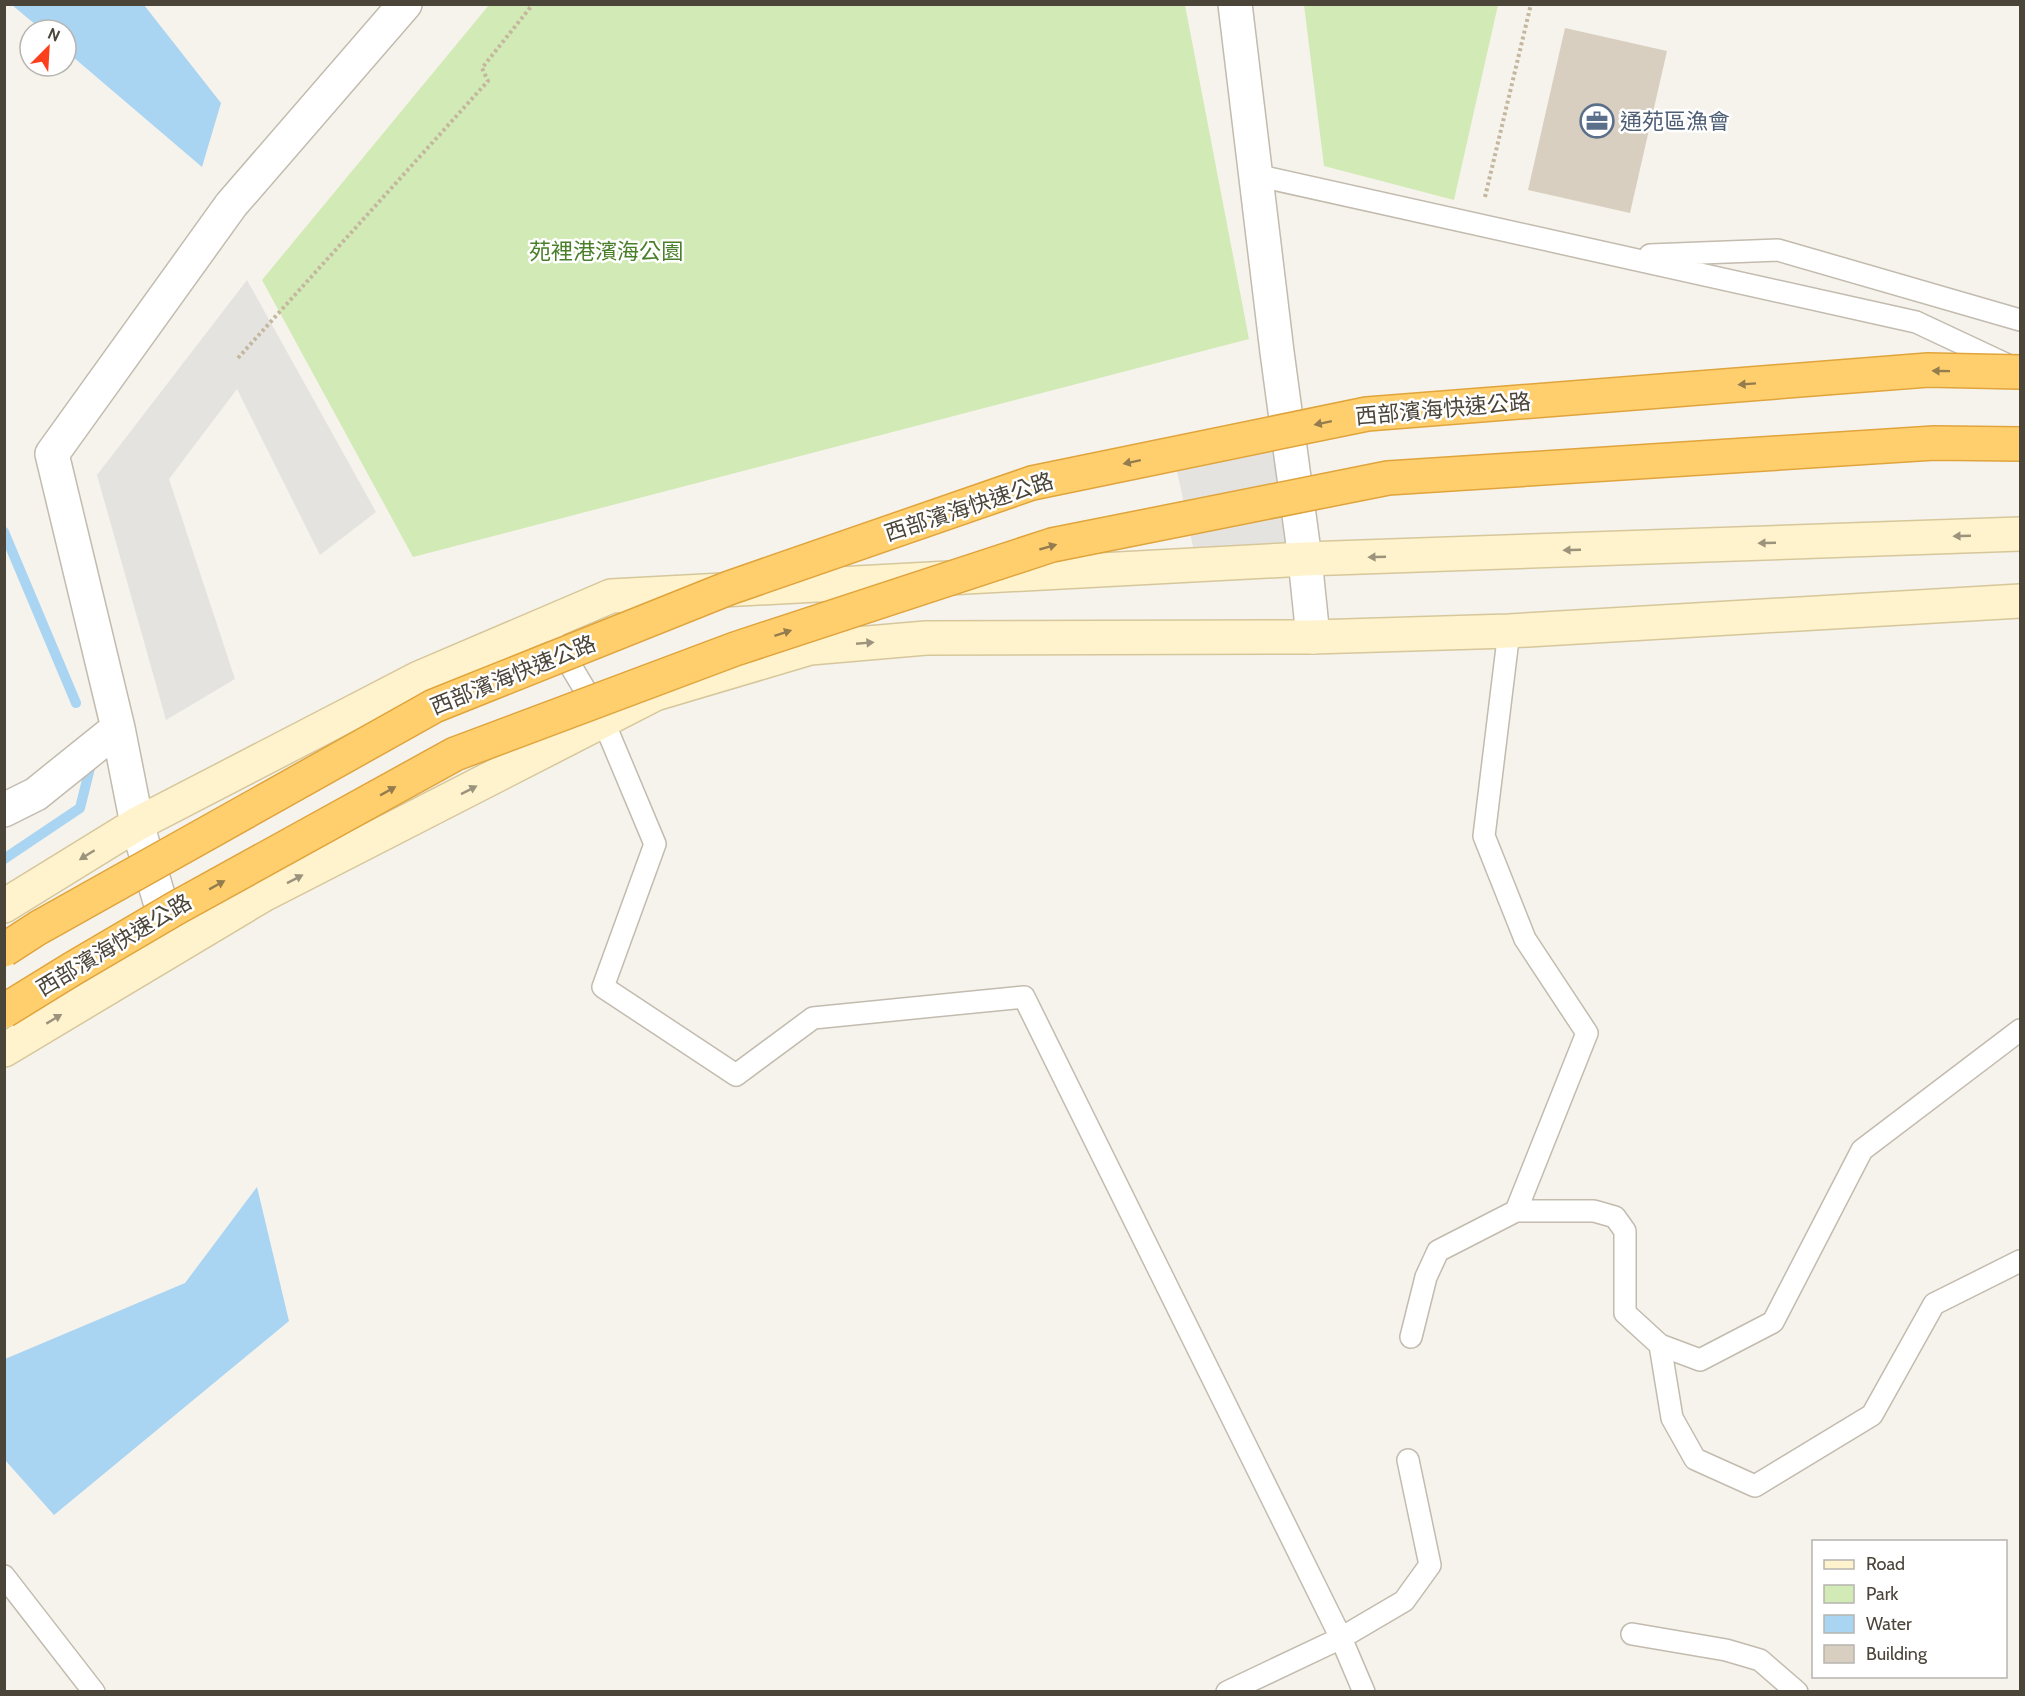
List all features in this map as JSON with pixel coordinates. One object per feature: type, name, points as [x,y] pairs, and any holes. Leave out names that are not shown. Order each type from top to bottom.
[{"type":"highway","name":"西部濱海快速公路","points":[[4,950],[38,928],[434,706],[729,588],[1032,483],[1367,414],[1928,370],[2020,371]]},
{"type":"highway","name":"西部濱海快速公路","points":[[4,1011],[176,908],[455,754],[735,649],[1052,545],[1388,478],[1934,443],[2020,444]]},
{"type":"street","points":[[174,947],[137,824],[117,728],[52,454],[231,205],[405,4]]},
{"type":"street","points":[[1235,4],[1313,637]]},
{"type":"street","points":[[4,906],[137,824],[419,678],[611,596],[1305,559],[2020,534]]},
{"type":"street","points":[[4,1050],[263,895],[655,694],[810,648],[926,638],[1313,637],[1509,631],[2020,601]]},
{"type":"street","points":[[4,810],[36,794],[117,728]]},
{"type":"lane","points":[[1255,175],[1916,322],[2020,371]]},
{"type":"lane","points":[[1620,256],[1778,250],[2020,320]]},
{"type":"lane","points":[[546,624],[603,720],[655,844],[603,987],[736,1075],[813,1018],[1024,997],[1341,1638],[1364,1692]]},
{"type":"lane","points":[[1509,631],[1484,836],[1525,939],[1587,1034],[1516,1211]]},
{"type":"lane","points":[[1411,1337],[1426,1277],[1438,1251],[1516,1211],[1594,1211],[1615,1217],[1625,1232],[1625,1313],[1660,1344],[1700,1360],[1773,1322],[1862,1150],[2020,1030]]},
{"type":"lane","points":[[1660,1344],[1672,1418],[1695,1459],[1755,1486],[1872,1415],[1934,1304],[2020,1261]]},
{"type":"lane","points":[[1227,1692],[1341,1638],[1404,1600],[1430,1565],[1408,1460]]},
{"type":"lane","points":[[4,1576],[94,1692]]},
{"type":"lane","points":[[1632,1634],[1726,1650],[1760,1660],[1797,1692]]},
{"type":"path","points":[[238,358],[488,81],[482,68],[533,4]]},
{"type":"path","points":[[1479,225],[1531,4]]},
{"type":"green space","name":"苑裡港濱海公園","points":[[489,5],[1185,5],[1249,339],[413,557],[262,280]]},
{"type":"green space","points":[[1304,5],[1498,5],[1454,200],[1324,166]]},
{"type":"shaded area","points":[[247,280],[376,512],[320,555],[237,389],[169,479],[235,679],[166,720],[97,475]]},
{"type":"shaded area","points":[[1276,447],[1285,546],[1193,547],[1176,466]]},
{"type":"water","points":[[12,5],[144,5],[221,103],[202,167],[78,61],[78,18],[28,18]]},
{"type":"water","points":[[257,1187],[289,1321],[54,1515],[5,1460],[5,1359],[185,1283]]},
{"type":"building","name":"通苑區漁會","points":[[1565,28],[1667,51],[1630,213],[1528,190]]},
{"type":"waterway","points":[[4,532],[76,703]]},
{"type":"waterway","points":[[4,859],[80,808],[92,760]]},
{"type":"place","name":"通苑區漁會","points":[[1597,121]]}]
